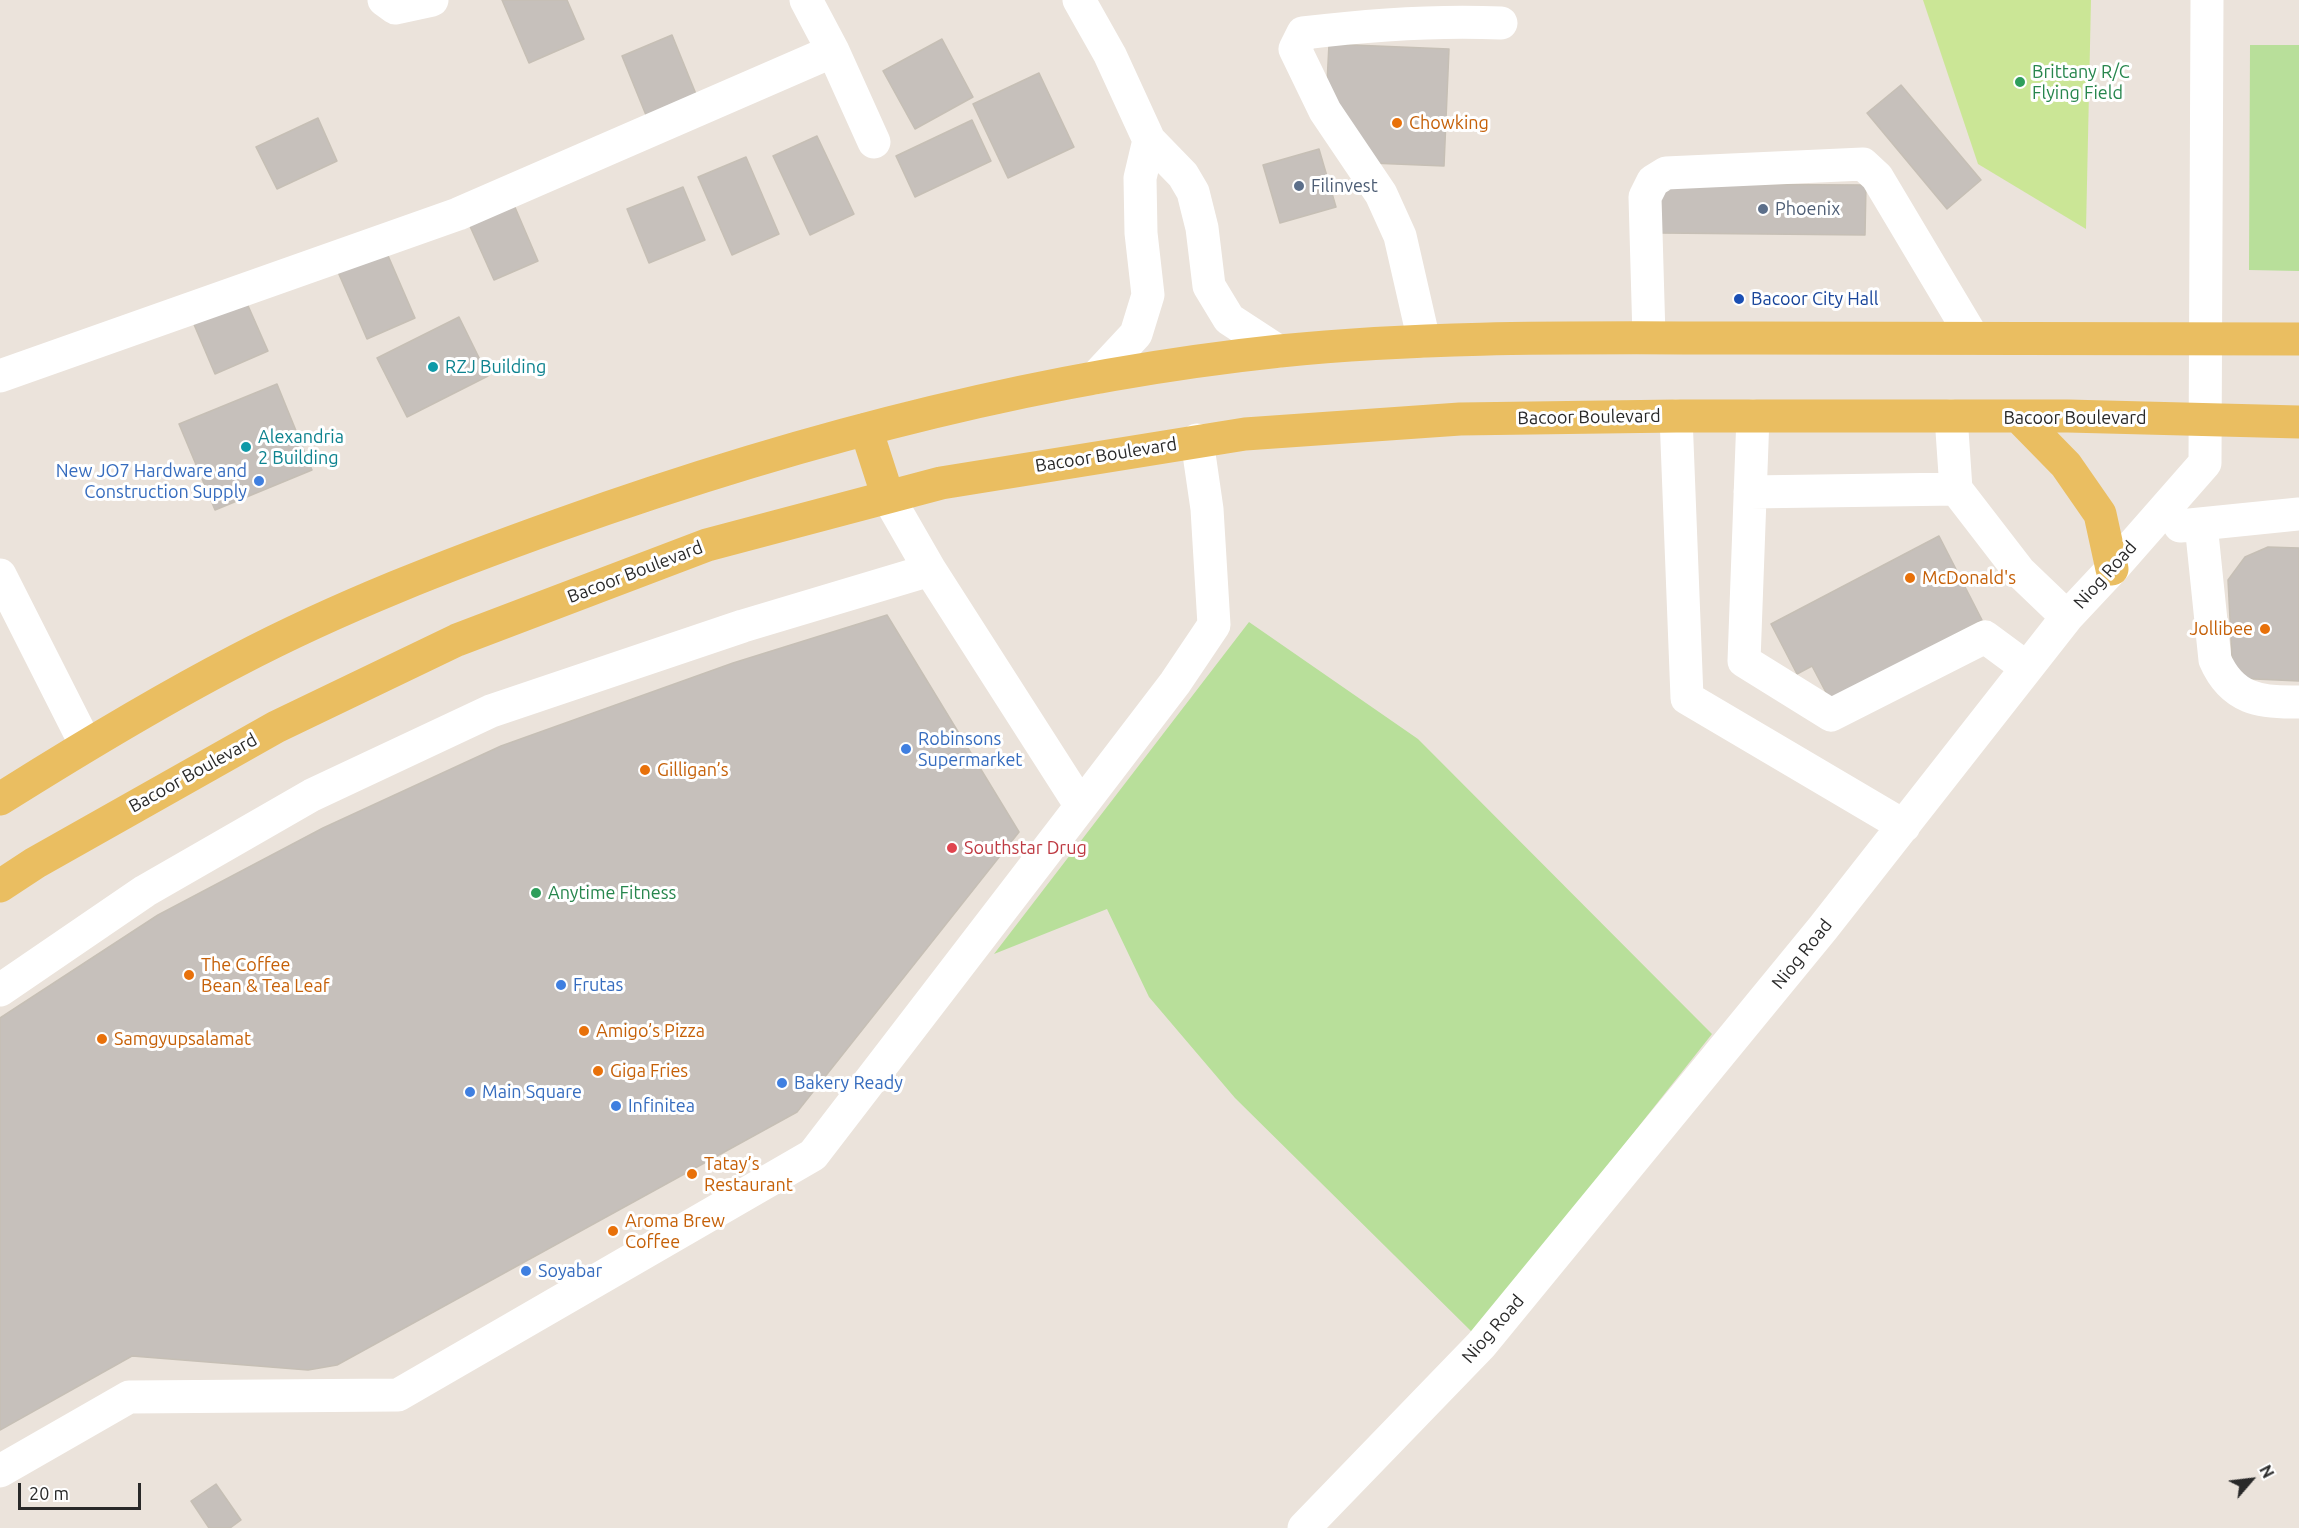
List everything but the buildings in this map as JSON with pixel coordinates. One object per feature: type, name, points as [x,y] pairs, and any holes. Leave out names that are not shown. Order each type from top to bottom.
[{"type":"main road","points":[[0,799],[86,745],[241,658],[429,572],[677,483],[922,413],[1095,378],[1278,351],[1424,340],[1649,337],[2299,339]]},
{"type":"main road","name":"Bacoor Boulevard","points":[[0,886],[35,863],[276,727],[457,640],[706,545],[941,483],[1245,434],[1460,419],[1676,416],[2020,418],[2068,416],[2299,422]]},
{"type":"main road","points":[[2020,418],[2066,465],[2100,514],[2112,569]]},
{"type":"main road","points":[[866,429],[888,497]]},
{"type":"street","points":[[384,0],[395,8],[432,0]]},
{"type":"street","points":[[806,0],[874,142]]},
{"type":"street","points":[[1078,0],[1110,55],[1149,140],[1183,175],[1193,192],[1202,228],[1209,286],[1228,319],[1278,351]]},
{"type":"street","name":"Niog Road","points":[[1304,1528],[1481,1345],[1816,938],[2067,617],[2205,463],[2207,0]]},
{"type":"street","points":[[1424,340],[1400,236],[1381,194],[1325,111],[1295,49],[1303,33],[1355,27],[1455,21],[1501,23]]},
{"type":"street","points":[[0,376],[458,214],[832,51]]},
{"type":"street","points":[[1095,378],[1136,334],[1149,296],[1141,232],[1140,178],[1149,140]]},
{"type":"street","points":[[1649,337],[1645,197],[1653,181],[1666,173],[1863,164],[1877,177],[1973,338]]},
{"type":"street","points":[[1676,416],[1687,698],[1904,826]]},
{"type":"street","points":[[1753,416],[1744,661],[1831,715],[1985,638],[2027,668]]},
{"type":"street","points":[[1951,416],[1956,489],[2020,572],[2067,617]]},
{"type":"street","points":[[0,1471],[129,1397],[398,1395],[813,1155],[1082,806],[1169,691],[1214,625],[1207,509],[1197,440]]},
{"type":"street","points":[[1750,492],[1956,489]]},
{"type":"street","points":[[888,497],[930,570],[1082,806]]},
{"type":"street","points":[[2145,531],[2299,514]]},
{"type":"street","points":[[2201,524],[2215,660],[2222,676],[2238,691],[2257,699],[2274,703],[2299,702]]},
{"type":"street","points":[[0,990],[145,891],[312,795],[491,711],[743,627],[930,570]]},
{"type":"street","points":[[0,575],[86,745]]},
{"type":"green space","name":"Brittany R/C Flying Field","points":[[1923,0],[2091,0],[2086,229],[1978,164]]},
{"type":"green space","points":[[2250,45],[2299,45],[2299,271],[2249,270]]},
{"type":"green space","points":[[1249,622],[1418,739],[1712,1034],[1474,1334],[1235,1098],[1149,997],[1107,909],[994,954]]},
{"type":"place","name":"Brittany R/C Flying Field","points":[[2020,82]]},
{"type":"place","name":"Chowking","points":[[1397,123]]},
{"type":"place","name":"Filinvest","points":[[1299,186]]},
{"type":"place","name":"Phoenix","points":[[1763,209]]},
{"type":"place","name":"Bacoor City Hall","points":[[1739,299]]},
{"type":"place","name":"RZJ Building","points":[[433,367]]},
{"type":"place","name":"Alexandria 2 Building","points":[[246,447]]},
{"type":"place","name":"New JO7 Hardware and Construction Supply","points":[[259,481]]},
{"type":"place","name":"McDonald's","points":[[1910,578]]},
{"type":"place","name":"Jollibee","points":[[2265,629]]},
{"type":"place","name":"Robinsons Supermarket","points":[[906,749]]},
{"type":"place","name":"Gilligan’s","points":[[645,770]]},
{"type":"place","name":"Southstar Drug","points":[[952,848]]},
{"type":"place","name":"Anytime Fitness","points":[[536,893]]},
{"type":"place","name":"The Coffee Bean & Tea Leaf","points":[[189,975]]},
{"type":"place","name":"Frutas","points":[[561,985]]},
{"type":"place","name":"Amigo’s Pizza","points":[[584,1031]]},
{"type":"place","name":"Samgyupsalamat","points":[[102,1039]]},
{"type":"place","name":"Giga Fries","points":[[598,1071]]},
{"type":"place","name":"Bakery Ready","points":[[782,1083]]},
{"type":"place","name":"Main Square","points":[[470,1092]]},
{"type":"place","name":"Infinitea","points":[[616,1106]]},
{"type":"place","name":"Tatay’s Restaurant","points":[[692,1174]]},
{"type":"place","name":"Aroma Brew Coffee","points":[[613,1231]]},
{"type":"place","name":"Soyabar","points":[[526,1271]]}]
